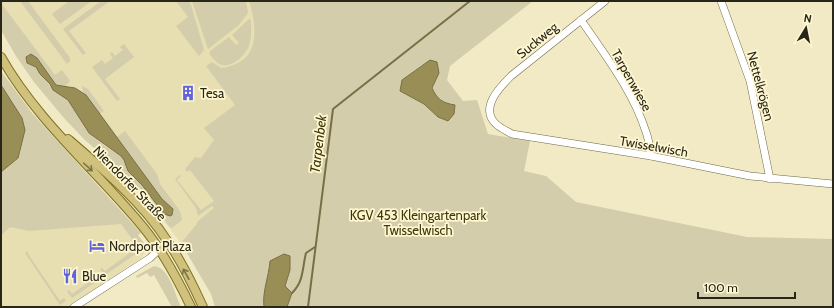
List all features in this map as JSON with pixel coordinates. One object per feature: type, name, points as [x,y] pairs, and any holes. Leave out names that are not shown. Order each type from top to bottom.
[{"type":"main road","name":"Niendorfer Straße","points":[[1,57],[22,88],[78,157],[94,172],[144,228],[192,307]]},
{"type":"main road","name":"Niendorfer Straße","points":[[53,126],[123,190],[168,241],[203,307]]},
{"type":"street","name":"Suckweg","points":[[490,103],[498,88],[511,76],[605,1]]},
{"type":"street","name":"Nettelkrögen","points":[[721,1],[750,81],[770,179]]},
{"type":"street","name":"Tarpenwiese","points":[[581,20],[611,64],[632,101],[646,132],[651,156]]},
{"type":"street","name":"Twisselwisch","points":[[490,103],[491,115],[495,124],[512,134],[651,156],[770,179],[833,184]]},
{"type":"street","points":[[74,307],[150,258],[168,241]]},
{"type":"shaded area","points":[[1,1],[256,1],[260,15],[222,206],[210,220],[181,243],[138,188],[85,140],[64,118],[34,82],[16,56],[1,30]]},
{"type":"shaded area","points":[[31,54],[37,58],[56,85],[75,88],[86,95],[162,199],[173,209],[172,215],[170,216],[164,214],[142,185],[128,171],[121,156],[89,133],[68,100],[53,90],[36,67],[27,63],[26,57]]},
{"type":"shaded area","points":[[430,60],[437,62],[439,73],[432,88],[434,92],[443,102],[455,105],[454,114],[448,121],[438,117],[424,104],[400,91],[402,80]]},
{"type":"shaded area","points":[[1,85],[22,118],[25,130],[18,158],[1,172]]},
{"type":"shaded area","points":[[122,220],[146,250],[141,258],[68,307],[1,307],[1,236],[10,227]]},
{"type":"shaded area","points":[[284,254],[290,256],[290,270],[285,286],[292,293],[287,307],[264,307],[264,296],[270,261]]},
{"type":"green space","points":[[20,1],[28,1],[70,58],[70,61],[67,64]]},
{"type":"green space","points":[[69,1],[92,1],[60,24],[52,14]]},
{"type":"green space","points":[[101,1],[110,1],[69,31],[86,53],[83,55],[63,29]]},
{"type":"green space","points":[[176,1],[189,1],[191,5],[204,50],[199,56],[176,26],[188,17]]},
{"type":"green space","points":[[192,1],[246,1],[248,13],[239,25],[208,49]]},
{"type":"green space","name":"KGV 453 Kleingartenpark Twisselwisch","points":[[249,1],[533,1],[450,66],[447,80],[463,101],[477,100],[488,134],[530,141],[524,171],[546,176],[576,202],[747,237],[833,239],[833,307],[215,307],[211,294],[181,243],[198,221],[214,208],[212,206],[198,216],[196,208],[175,179],[180,175],[181,176],[177,180],[201,210],[214,201],[190,170],[187,172],[185,169],[195,157],[201,158],[214,140],[204,128],[235,105],[206,66],[212,62],[221,68],[228,67],[244,59],[249,53],[253,45],[254,37]],"holes":[[[422,65],[439,73],[432,88],[436,97],[443,103],[438,117],[424,104],[400,91],[402,80]]]},
{"type":"green space","points":[[1,3],[55,75],[62,70],[70,81],[64,87],[56,85],[37,58],[29,64],[36,67],[51,87],[68,100],[87,131],[105,146],[121,156],[128,171],[142,185],[164,214],[170,206],[162,199],[117,137],[125,131],[157,174],[160,184],[180,211],[182,220],[172,228],[134,183],[85,140],[64,118],[34,82],[16,56],[1,30]]},
{"type":"green space","points":[[249,19],[251,20],[251,36],[250,43],[245,53],[233,63],[228,65],[219,64],[210,55],[210,51],[229,37],[236,45],[239,43],[232,35]]},
{"type":"green space","points":[[124,44],[134,57],[105,79],[120,99],[117,101],[92,67],[102,60],[105,64],[113,58],[110,54],[112,52],[115,56],[123,50],[120,47]]},
{"type":"green space","points":[[1,71],[32,113],[141,233],[138,235],[144,243],[143,249],[105,275],[100,269],[102,268],[105,271],[138,247],[121,224],[29,231],[10,227],[1,236],[1,172],[18,158],[22,118],[1,85]]},
{"type":"green space","points":[[82,86],[88,89],[104,111],[99,114],[83,92]]},
{"type":"green space","points":[[28,251],[28,254],[60,301],[64,298],[66,301],[60,305],[25,253]]},
{"type":"green space","points":[[154,266],[160,268],[168,277],[181,307],[172,307],[154,275],[150,277],[147,273],[137,278],[136,276]]},
{"type":"green space","points":[[95,272],[100,279],[72,298],[67,291],[69,290],[72,294],[96,277],[93,273]]},
{"type":"waterway","name":"Tarpenbek","points":[[308,307],[333,109],[470,1]]},
{"type":"waterway","points":[[292,293],[301,279],[306,253],[315,247]]},
{"type":"place","name":"Tesa","points":[[188,93]]},
{"type":"place","name":"Nordport Plaza","points":[[97,246]]},
{"type":"place","name":"Blue","points":[[70,276]]}]
